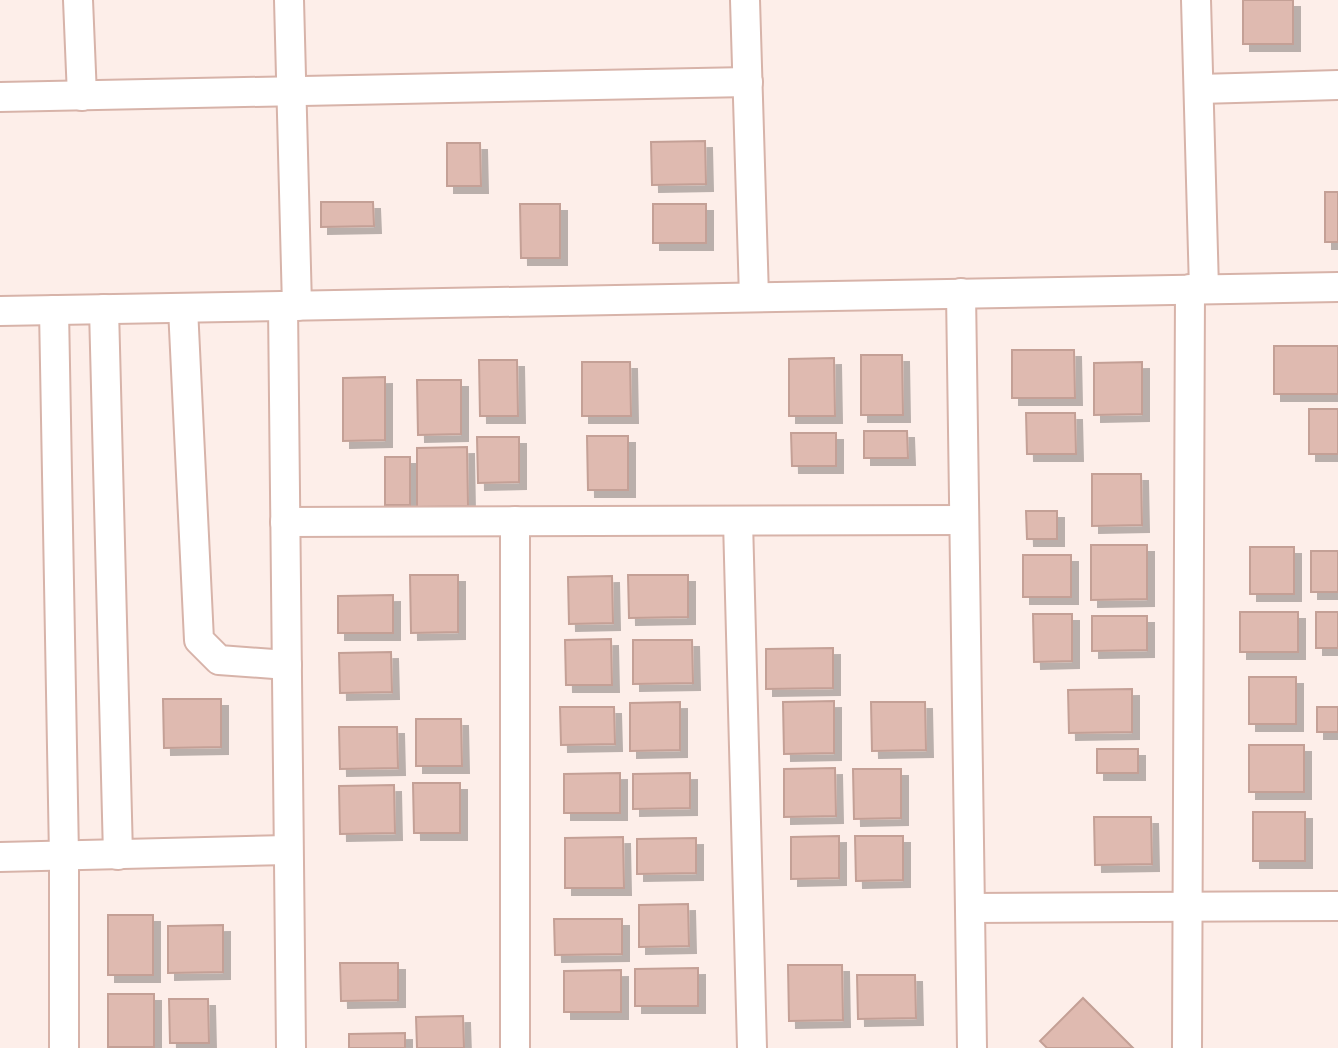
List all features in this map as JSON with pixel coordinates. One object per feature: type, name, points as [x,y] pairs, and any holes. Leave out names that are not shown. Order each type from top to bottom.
[{"type":"street","points":[[78,0],[82,96]]},
{"type":"street","points":[[289,0],[290,306],[285,522],[291,1048]]},
{"type":"street","points":[[745,0],[754,297]]},
{"type":"street","points":[[1187,1048],[1199,89],[1196,0]]},
{"type":"street","points":[[0,97],[748,82]]},
{"type":"street","points":[[1199,89],[1338,85]]},
{"type":"street","points":[[0,311],[1338,287]]},
{"type":"street","points":[[961,293],[972,1048]]},
{"type":"street","points":[[183,308],[199,640],[219,660],[287,665]]},
{"type":"street","points":[[104,309],[118,855]]},
{"type":"street","points":[[54,310],[64,856],[64,1048]]},
{"type":"street","points":[[285,522],[964,520]]},
{"type":"street","points":[[515,521],[515,1048]]},
{"type":"street","points":[[738,521],[752,1048]]},
{"type":"street","points":[[0,849],[0,857],[288,850]]},
{"type":"street","points":[[971,908],[1338,906]]},
{"type":"building","points":[[1243,0],[1293,0],[1293,44],[1243,44]]},
{"type":"building","points":[[705,141],[706,184],[652,185],[651,142]]},
{"type":"building","points":[[447,143],[480,143],[481,186],[447,186]]},
{"type":"building","points":[[1325,192],[1338,192],[1338,242],[1325,242]]},
{"type":"building","points":[[321,202],[373,202],[374,226],[321,227]]},
{"type":"building","points":[[520,204],[560,204],[560,258],[521,258]]},
{"type":"building","points":[[653,204],[706,204],[706,243],[653,243]]},
{"type":"building","points":[[1274,346],[1338,346],[1338,394],[1274,394]]},
{"type":"building","points":[[1012,350],[1074,350],[1075,398],[1012,398]]},
{"type":"building","points":[[861,355],[902,355],[903,415],[861,415]]},
{"type":"building","points":[[834,358],[835,416],[789,416],[789,359]]},
{"type":"building","points":[[479,360],[517,360],[518,416],[480,416]]},
{"type":"building","points":[[582,362],[630,362],[631,416],[582,416]]},
{"type":"building","points":[[1142,362],[1142,414],[1094,415],[1094,363]]},
{"type":"building","points":[[385,377],[385,440],[343,441],[343,378]]},
{"type":"building","points":[[417,380],[461,380],[461,434],[418,435]]},
{"type":"building","points":[[1309,409],[1338,409],[1338,454],[1309,454]]},
{"type":"building","points":[[1026,413],[1075,413],[1076,454],[1027,454]]},
{"type":"building","points":[[864,431],[907,431],[908,458],[864,458]]},
{"type":"building","points":[[791,433],[836,433],[836,466],[792,466]]},
{"type":"building","points":[[587,436],[628,436],[628,490],[588,490]]},
{"type":"building","points":[[477,437],[519,437],[519,482],[478,483]]},
{"type":"building","points":[[467,447],[468,506],[417,507],[417,448]]},
{"type":"building","points":[[385,457],[410,457],[410,505],[385,505]]},
{"type":"building","points":[[1092,474],[1141,474],[1142,525],[1092,526]]},
{"type":"building","points":[[1026,511],[1057,511],[1057,539],[1027,539]]},
{"type":"building","points":[[1091,545],[1147,545],[1147,599],[1091,600]]},
{"type":"building","points":[[1250,547],[1294,547],[1294,594],[1250,594]]},
{"type":"building","points":[[1311,551],[1338,551],[1338,592],[1311,592]]},
{"type":"building","points":[[1023,555],[1071,555],[1071,597],[1023,597]]},
{"type":"building","points":[[410,575],[458,575],[458,632],[411,633]]},
{"type":"building","points":[[628,575],[688,575],[688,617],[629,618]]},
{"type":"building","points":[[612,576],[613,623],[569,624],[568,577]]},
{"type":"building","points":[[393,595],[393,633],[338,633],[338,596]]},
{"type":"building","points":[[1240,612],[1298,612],[1298,652],[1240,652]]},
{"type":"building","points":[[1316,612],[1338,612],[1338,648],[1316,648]]},
{"type":"building","points":[[1033,614],[1072,614],[1072,661],[1034,662]]},
{"type":"building","points":[[1092,616],[1147,616],[1147,650],[1092,651]]},
{"type":"building","points":[[611,639],[612,685],[566,685],[565,640]]},
{"type":"building","points":[[633,640],[692,640],[693,683],[633,684]]},
{"type":"building","points":[[833,648],[833,688],[766,689],[766,649]]},
{"type":"building","points":[[391,652],[392,692],[340,693],[339,653]]},
{"type":"building","points":[[1249,677],[1296,677],[1296,724],[1249,724]]},
{"type":"building","points":[[1132,689],[1132,732],[1069,733],[1068,690]]},
{"type":"building","points":[[163,699],[221,699],[221,747],[164,748]]},
{"type":"building","points":[[834,701],[834,753],[784,754],[783,702]]},
{"type":"building","points":[[680,702],[680,750],[630,751],[630,703]]},
{"type":"building","points":[[871,702],[925,702],[926,750],[872,751]]},
{"type":"building","points":[[560,707],[614,707],[615,744],[561,745]]},
{"type":"building","points":[[1317,707],[1338,707],[1338,732],[1317,732]]},
{"type":"building","points":[[416,719],[461,719],[462,766],[416,766]]},
{"type":"building","points":[[339,727],[397,727],[398,768],[340,769]]},
{"type":"building","points":[[1249,745],[1304,745],[1304,792],[1249,792]]},
{"type":"building","points":[[1097,749],[1138,749],[1138,773],[1097,773]]},
{"type":"building","points":[[835,768],[836,816],[784,817],[784,769]]},
{"type":"building","points":[[853,769],[901,769],[901,818],[854,819]]},
{"type":"building","points":[[620,773],[620,813],[564,813],[564,774]]},
{"type":"building","points":[[690,773],[690,808],[633,809],[633,774]]},
{"type":"building","points":[[413,783],[460,783],[460,833],[414,833]]},
{"type":"building","points":[[394,785],[395,833],[340,834],[339,786]]},
{"type":"building","points":[[1253,812],[1305,812],[1305,861],[1253,861]]},
{"type":"building","points":[[1094,817],[1151,817],[1152,864],[1095,865]]},
{"type":"building","points":[[839,836],[839,878],[791,879],[791,837]]},
{"type":"building","points":[[855,836],[903,836],[903,880],[856,881]]},
{"type":"building","points":[[623,837],[624,888],[565,888],[565,838]]},
{"type":"building","points":[[696,838],[696,873],[637,874],[637,839]]},
{"type":"building","points":[[688,904],[689,946],[639,947],[639,905]]},
{"type":"building","points":[[108,915],[153,915],[153,975],[108,975]]},
{"type":"building","points":[[554,919],[622,919],[622,954],[555,955]]},
{"type":"building","points":[[223,925],[223,972],[168,973],[168,926]]},
{"type":"building","points":[[340,963],[398,963],[398,1000],[341,1001]]},
{"type":"building","points":[[788,965],[842,965],[843,1020],[789,1021]]},
{"type":"building","points":[[698,968],[698,1006],[635,1006],[635,969]]},
{"type":"building","points":[[621,970],[621,1012],[564,1012],[564,971]]},
{"type":"building","points":[[857,975],[915,975],[916,1018],[858,1019]]},
{"type":"building","points":[[108,994],[154,994],[154,1047],[108,1047]]},
{"type":"building","points":[[1083,998],[1133,1048],[1047,1048],[1040,1041]]},
{"type":"building","points":[[169,999],[208,999],[209,1043],[170,1043]]},
{"type":"building","points":[[463,1016],[464,1048],[417,1048],[416,1017]]},
{"type":"building","points":[[405,1033],[405,1048],[349,1048],[349,1034]]}]
